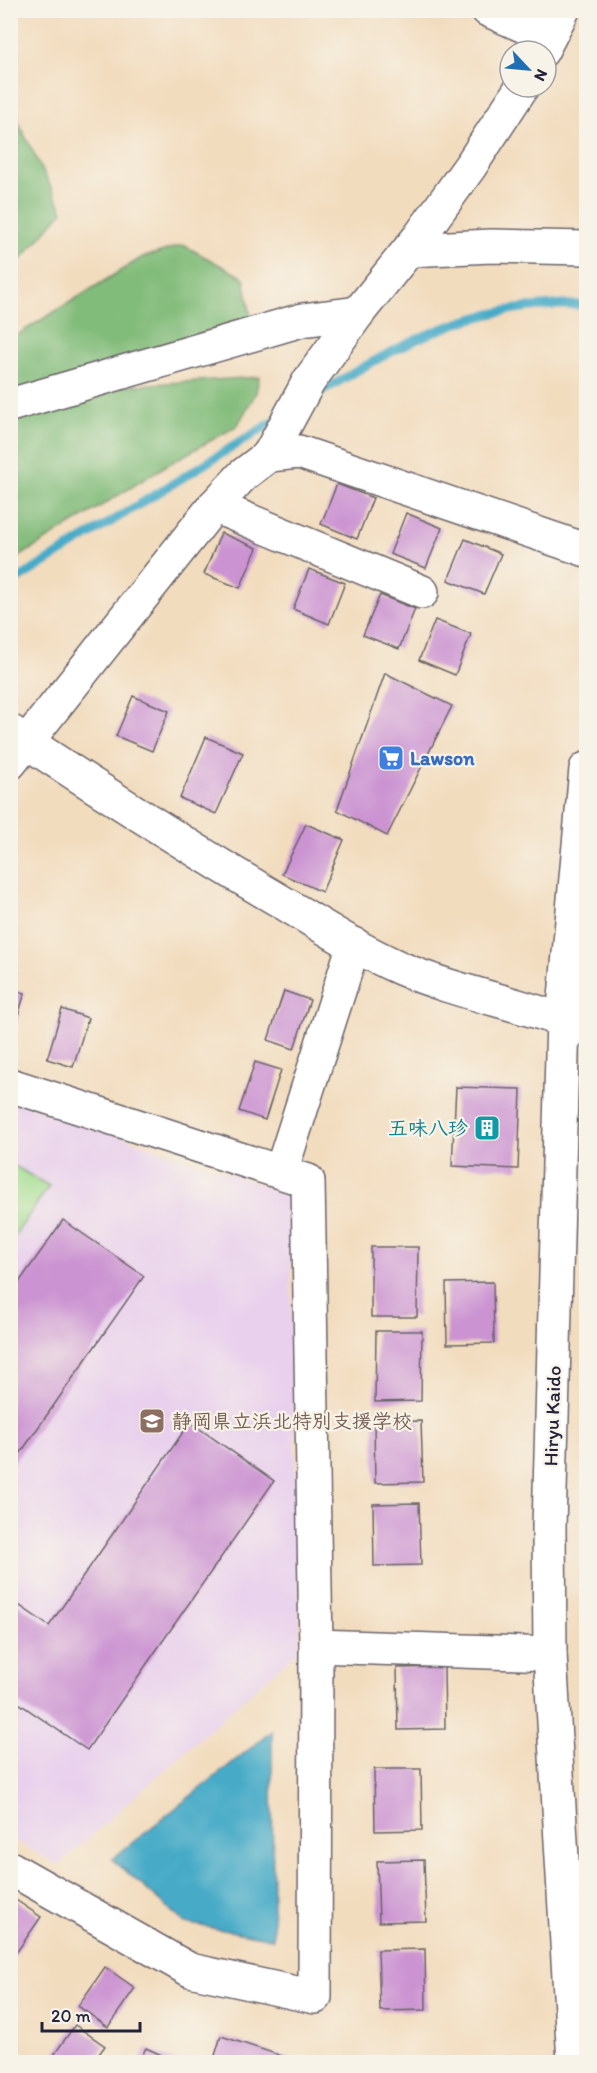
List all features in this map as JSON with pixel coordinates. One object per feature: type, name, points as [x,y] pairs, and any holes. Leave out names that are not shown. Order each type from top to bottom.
[{"type":"main road","points":[[488,10],[551,33]]},
{"type":"main road","points":[[514,99],[471,165],[309,381],[272,448],[214,506],[16,745],[147,819],[354,944],[400,968],[575,1024]]},
{"type":"main road","points":[[409,250],[491,246],[586,248]]},
{"type":"main road","points":[[10,405],[302,320],[358,313]]},
{"type":"main road","points":[[272,448],[298,452],[586,549]]},
{"type":"main road","points":[[214,506],[422,592]]},
{"type":"main road","name":"Hiryu Kaido","points":[[574,2062],[550,1654],[549,1527],[586,769]]},
{"type":"main road","points":[[281,1172],[354,944]]},
{"type":"main road","points":[[10,1085],[308,1180],[316,1646],[315,1997],[190,1970],[10,1868]]},
{"type":"main road","points":[[316,1646],[550,1654]]},
{"type":"shaded area","name":"静岡県立浜北特別支援学校","points":[[11,1099],[289,1194],[300,1649],[58,1865],[11,1838]]},
{"type":"green space","points":[[11,120],[17,120],[63,211],[11,271]]},
{"type":"green space","points":[[183,245],[244,278],[251,318],[11,396],[11,339],[141,258]]},
{"type":"green space","points":[[259,377],[256,393],[237,426],[167,465],[11,562],[11,420],[122,386]]},
{"type":"green space","points":[[11,1164],[49,1186],[11,1241]]},
{"type":"water","points":[[272,1731],[273,1939],[185,1923],[112,1859]]},
{"type":"building","points":[[337,484],[373,498],[357,539],[321,524]]},
{"type":"building","points":[[406,513],[442,528],[426,568],[390,554]]},
{"type":"building","points":[[221,533],[257,548],[240,588],[204,574]]},
{"type":"building","points":[[465,539],[501,554],[484,594],[448,580]]},
{"type":"building","points":[[309,569],[345,583],[329,624],[293,609]]},
{"type":"building","points":[[380,595],[415,609],[399,649],[363,635]]},
{"type":"building","points":[[435,620],[471,634],[455,675],[419,660]]},
{"type":"building","name":"Lawson","points":[[385,673],[452,706],[387,836],[337,810]]},
{"type":"building","points":[[133,696],[169,711],[152,751],[116,736]]},
{"type":"building","points":[[206,737],[243,753],[216,814],[180,798]]},
{"type":"building","points":[[306,824],[344,840],[322,892],[282,874]]},
{"type":"building","points":[[10,989],[25,993],[11,1037],[10,1037]]},
{"type":"building","points":[[284,991],[310,1000],[294,1049],[268,1040]]},
{"type":"building","points":[[62,1009],[88,1018],[73,1067],[47,1059]]},
{"type":"building","points":[[255,1062],[281,1070],[265,1120],[239,1111]]},
{"type":"building","name":"五味八珍","points":[[456,1087],[521,1089],[518,1169],[452,1166]]},
{"type":"building","points":[[63,1220],[144,1276],[10,1468],[10,1295]]},
{"type":"building","points":[[371,1247],[418,1247],[417,1317],[371,1317]]},
{"type":"building","points":[[493,1282],[494,1343],[447,1344],[446,1283]]},
{"type":"building","points":[[376,1331],[422,1331],[421,1401],[375,1402]]},
{"type":"building","points":[[421,1421],[423,1482],[375,1483],[374,1422]]},
{"type":"building","points":[[190,1422],[274,1481],[87,1750],[10,1697],[10,1599],[49,1626]]},
{"type":"building","points":[[419,1503],[421,1565],[374,1566],[373,1504]]},
{"type":"building","points":[[444,1667],[445,1729],[398,1730],[397,1668]]},
{"type":"building","points":[[374,1769],[421,1769],[422,1830],[375,1831]]},
{"type":"building","points":[[424,1860],[426,1921],[379,1922],[377,1861]]},
{"type":"building","points":[[10,1896],[41,1917],[14,1956],[10,1953]]},
{"type":"building","points":[[425,1949],[426,2010],[380,2011],[378,1950]]},
{"type":"building","points":[[105,1967],[135,1988],[108,2027],[78,2006]]},
{"type":"building","points":[[75,2025],[105,2046],[93,2062],[49,2062]]},
{"type":"building","points":[[221,2036],[300,2062],[213,2062]]},
{"type":"building","points":[[146,2048],[177,2062],[139,2062]]},
{"type":"waterway","points":[[313,397],[379,358],[442,328],[509,310],[586,305]]},
{"type":"waterway","points":[[10,584],[276,420]]},
{"type":"place","name":"Lawson","points":[[391,758]]},
{"type":"place","name":"五味八珍","points":[[487,1128]]},
{"type":"place","name":"静岡県立浜北特別支援学校","points":[[152,1421]]}]
